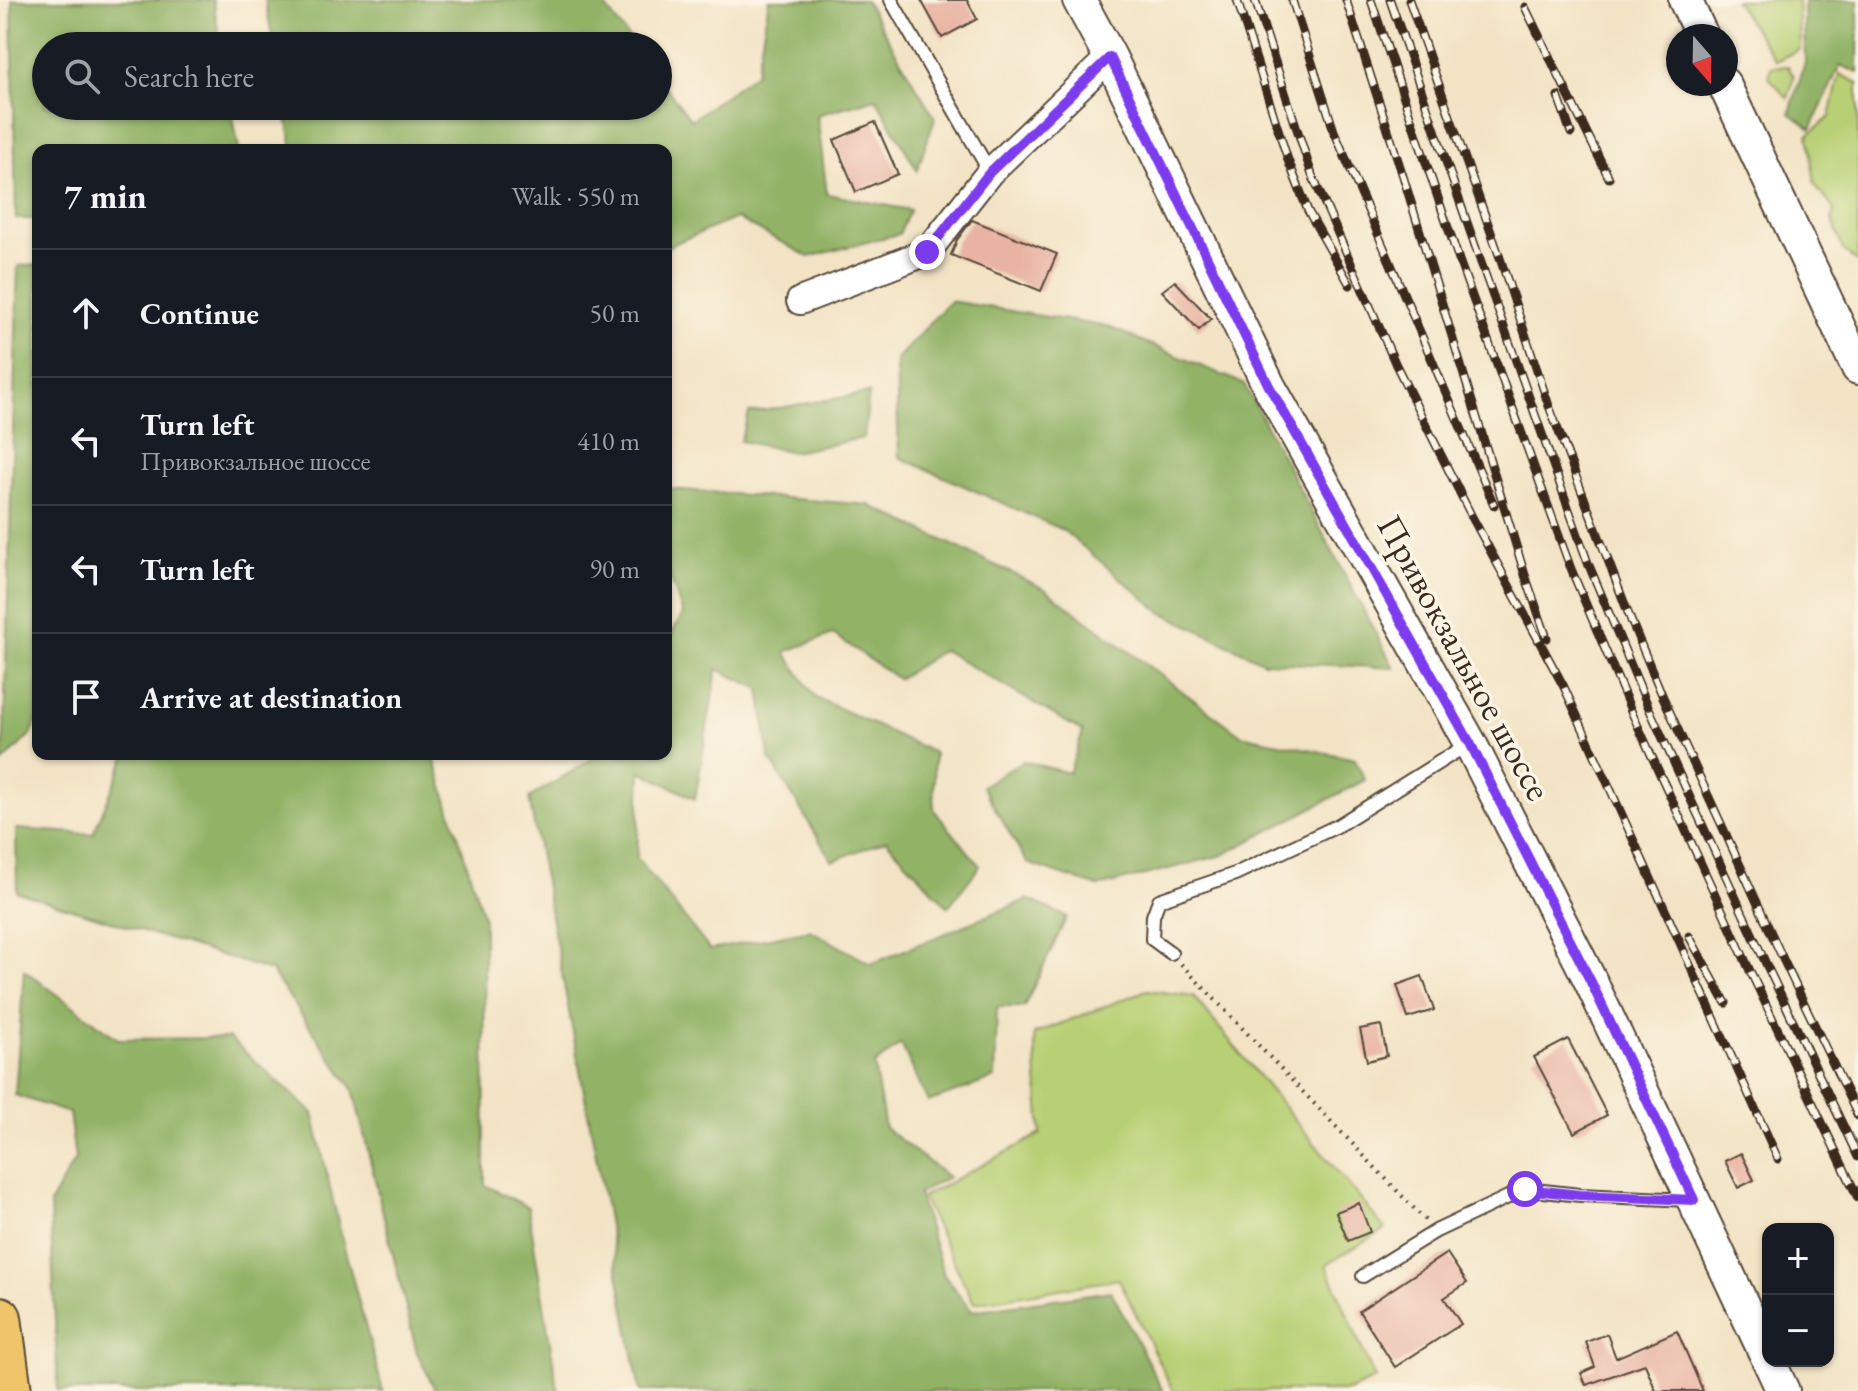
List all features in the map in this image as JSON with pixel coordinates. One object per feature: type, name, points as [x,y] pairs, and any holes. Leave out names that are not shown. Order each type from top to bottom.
[{"type":"highway","points":[[0,1318],[10,1391]]},
{"type":"street","name":"Привокзальное шоссе","points":[[1079,0],[1110,57],[1269,386],[1470,743],[1591,982],[1762,1347]]},
{"type":"street","points":[[1685,0],[1696,24]]},
{"type":"street","points":[[800,301],[927,252],[990,172],[1110,57]]},
{"type":"street","points":[[1730,96],[1858,368]]},
{"type":"street","name":"Привокзальное шоссе","points":[[1771,1367],[1783,1391]]},
{"type":"lane","points":[[891,0],[990,172]]},
{"type":"lane","points":[[1171,953],[1152,939],[1153,916],[1159,900],[1235,874],[1337,826],[1470,743]]},
{"type":"lane","points":[[1363,1276],[1436,1231],[1525,1189],[1580,1195],[1694,1200]]},
{"type":"path","points":[[1171,953],[1436,1231]]},
{"type":"green space","points":[[12,0],[213,0],[219,32],[32,32],[32,120],[234,120],[238,144],[32,144],[32,219],[16,219]]},
{"type":"green space","points":[[265,0],[600,0],[624,32],[271,32]]},
{"type":"green space","points":[[769,0],[865,0],[935,118],[917,170],[876,98],[817,115],[827,194],[910,210],[899,234],[809,257],[736,218],[672,245],[672,144],[292,144],[288,120],[672,120],[672,95],[691,120],[756,73]]},
{"type":"green space","points":[[1736,0],[1798,0],[1800,49],[1776,61]]},
{"type":"green space","points":[[1804,0],[1858,0],[1858,73],[1840,65],[1811,129],[1790,113],[1805,62]]},
{"type":"green space","points":[[1788,66],[1794,76],[1788,99],[1769,77],[1771,67]]},
{"type":"green space","points":[[1840,74],[1858,83],[1858,262],[1843,251],[1832,218],[1834,209],[1815,185],[1808,135],[1830,117]]},
{"type":"green space","points":[[32,265],[32,733],[3,762],[18,266]]},
{"type":"green space","points":[[950,301],[1109,327],[1244,384],[1394,668],[1264,662],[1161,612],[1063,530],[899,457],[896,360]]},
{"type":"green space","points":[[869,393],[864,438],[793,452],[740,441],[749,413]]},
{"type":"green space","points":[[672,489],[869,505],[1045,589],[1241,735],[1355,759],[1365,780],[1223,855],[1098,887],[1027,863],[982,786],[1023,761],[1069,773],[1083,732],[943,650],[898,679],[833,634],[785,652],[815,697],[934,753],[934,810],[980,866],[948,907],[886,840],[832,861],[769,757],[760,689],[717,669],[695,799],[641,771],[637,858],[710,950],[810,930],[871,964],[1028,899],[1067,917],[1024,1007],[997,1007],[995,1078],[928,1102],[901,1044],[874,1065],[885,1128],[948,1177],[918,1194],[944,1275],[972,1311],[1111,1291],[1163,1391],[640,1391],[529,798],[590,760],[672,760],[672,633],[683,614],[672,582]]},
{"type":"green space","points":[[124,760],[435,760],[484,919],[485,1185],[528,1207],[558,1391],[436,1391],[417,1353],[353,1089],[271,971],[17,892],[16,829],[93,834]]},
{"type":"green space","points":[[24,970],[118,1039],[229,1038],[313,1113],[341,1236],[383,1391],[58,1391],[50,1203],[75,1159],[69,1113],[15,1095]]},
{"type":"green space","points":[[1147,990],[1193,996],[1385,1229],[1326,1265],[1375,1379],[1348,1391],[1173,1391],[1119,1279],[974,1303],[922,1197],[1041,1134],[1034,1034]]},
{"type":"building","points":[[921,0],[967,0],[977,19],[942,38]]},
{"type":"building","points":[[875,122],[898,174],[856,192],[834,140]]},
{"type":"building","points":[[972,220],[1057,254],[1041,291],[951,255],[957,240]]},
{"type":"building","points":[[1175,281],[1211,319],[1199,330],[1162,291]]},
{"type":"building","points":[[1422,976],[1434,1010],[1408,1018],[1397,985]]},
{"type":"building","points":[[1381,1025],[1387,1056],[1367,1061],[1360,1029]]},
{"type":"building","points":[[1568,1039],[1607,1115],[1574,1133],[1534,1057]]},
{"type":"building","points":[[1741,1153],[1754,1180],[1738,1188],[1725,1161]]},
{"type":"building","points":[[1359,1203],[1370,1232],[1348,1241],[1336,1212]]},
{"type":"building","points":[[1447,1253],[1467,1283],[1444,1298],[1461,1324],[1395,1367],[1359,1311]]},
{"type":"building","points":[[1677,1331],[1703,1391],[1656,1391],[1645,1364],[1586,1385],[1581,1373],[1595,1367],[1586,1342],[1607,1334],[1616,1358]]},
{"type":"railway","points":[[1237,0],[1288,160],[1308,211],[1350,285]]},
{"type":"railway","points":[[1255,0],[1312,175],[1396,365],[1472,517],[1564,687],[1778,1159]]},
{"type":"railway","points":[[1292,0],[1334,131],[1494,505]]},
{"type":"railway","points":[[1346,0],[1547,638]]},
{"type":"railway","points":[[1371,0],[1460,263],[1571,569],[1632,713],[1858,1198]]},
{"type":"railway","points":[[1390,0],[1588,563],[1648,706],[1858,1157]]},
{"type":"railway","points":[[1409,0],[1549,406],[1632,623],[1783,959],[1858,1116]]},
{"type":"railway","points":[[1525,7],[1609,178]]},
{"type":"railway","points":[[1558,96],[1571,133]]},
{"type":"railway","points":[[1689,936],[1726,1003]]},
{"type":"route","points":[[927,252],[990,172],[1110,57],[1269,386],[1470,743],[1591,982],[1694,1200],[1580,1195],[1525,1189]]}]
